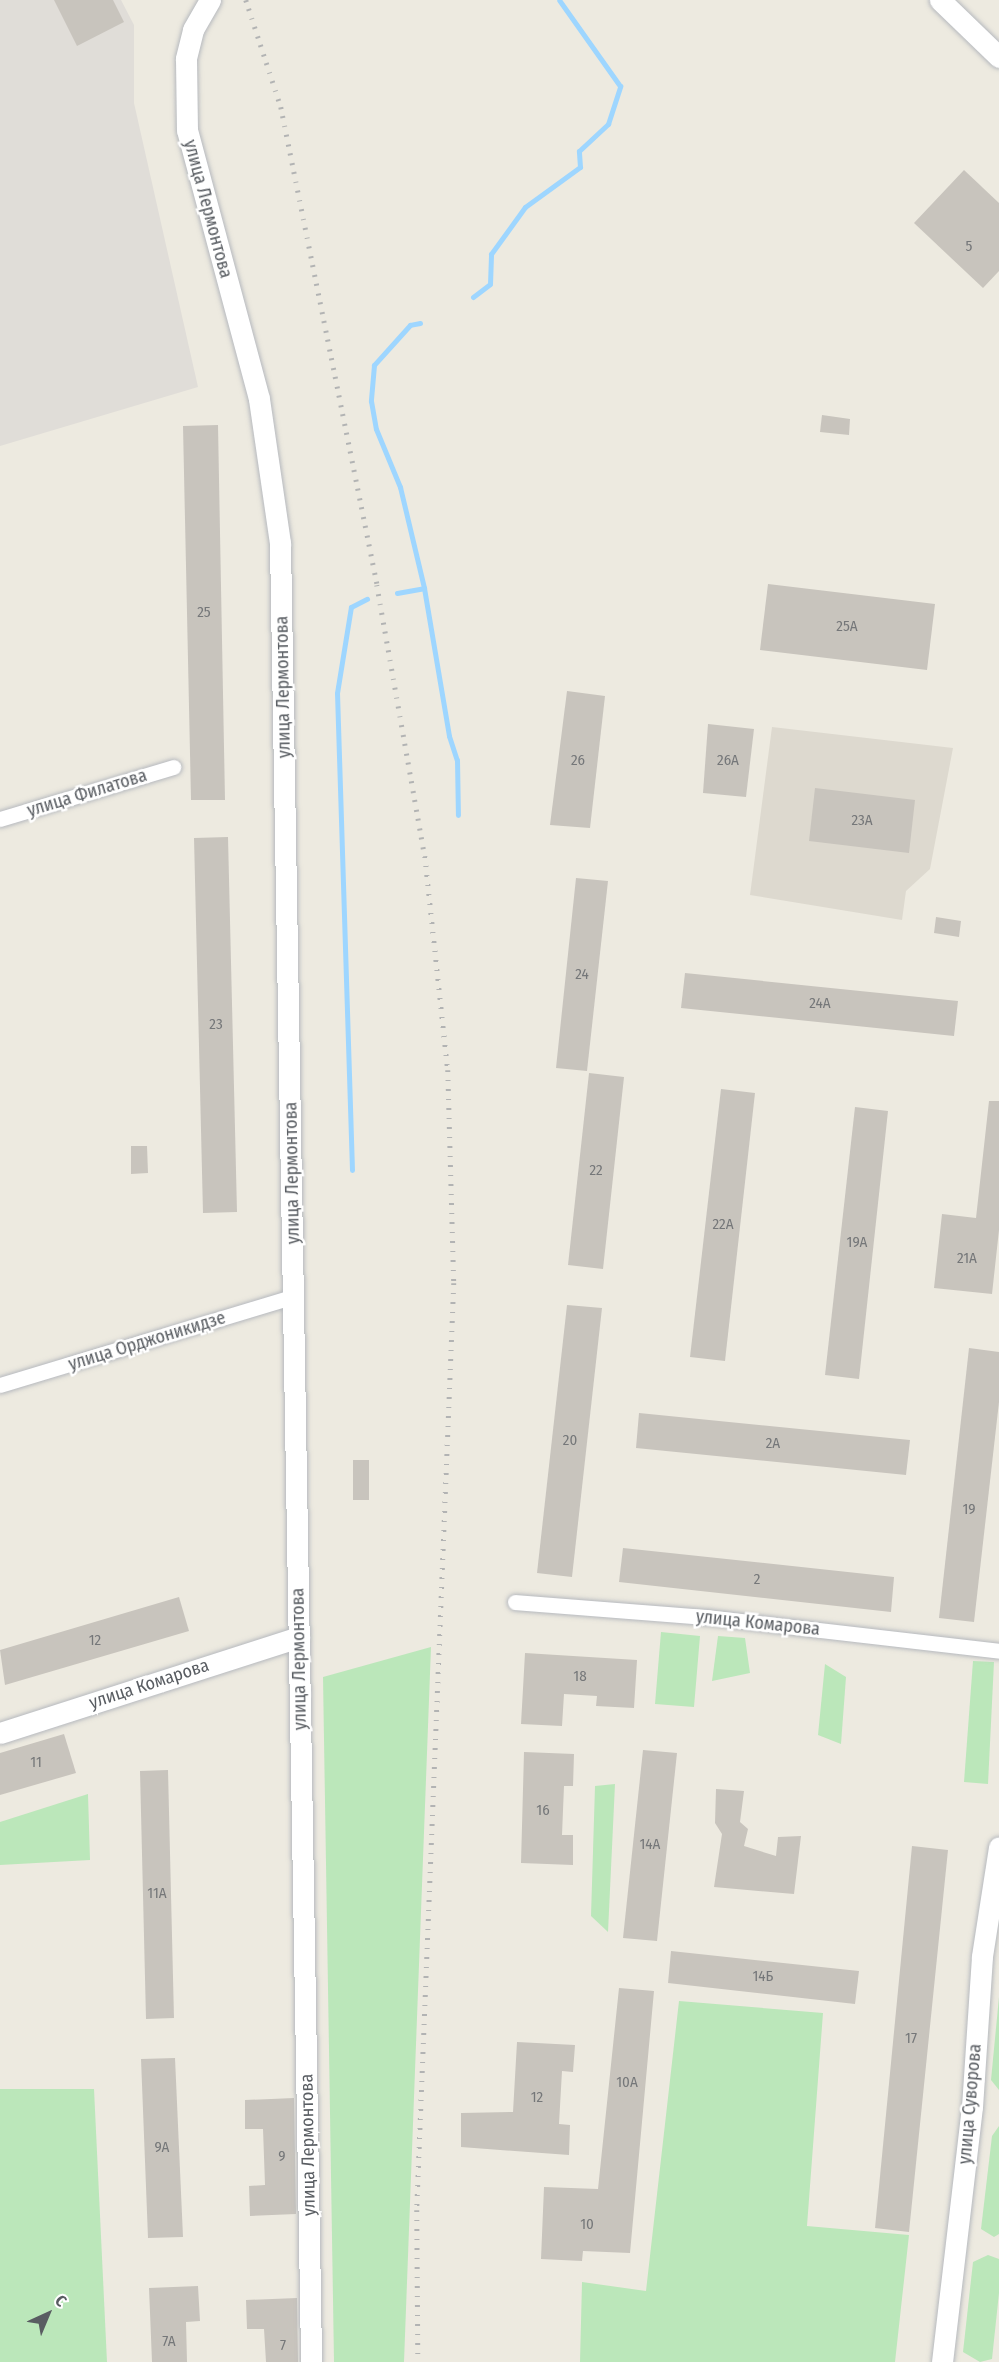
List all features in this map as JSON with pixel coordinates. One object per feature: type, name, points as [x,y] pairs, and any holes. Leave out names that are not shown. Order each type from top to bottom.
[{"type":"main road","name":"улица Лермонтова","points":[[210,0],[193,30],[186,58],[188,130],[259,399],[280,543],[311,2362]]},
{"type":"main road","points":[[940,0],[999,57]]},
{"type":"main road","name":"улица Комарова","points":[[0,1733],[299,1637]]},
{"type":"main road","name":"улица Суворова","points":[[942,2362],[972,2107],[982,1956],[999,1846]]},
{"type":"street","name":"улица Филатова","points":[[0,819],[173,768]]},
{"type":"street","name":"улица Орджоникидзе","points":[[0,1384],[294,1296]]},
{"type":"street","name":"улица Комарова","points":[[515,1602],[707,1617],[999,1651]]},
{"type":"shaded area","points":[[0,0],[121,0],[134,25],[134,103],[198,387],[0,446]]},
{"type":"shaded area","points":[[772,727],[953,748],[930,869],[906,891],[902,920],[750,895]]},
{"type":"green space","points":[[661,1632],[700,1636],[694,1707],[655,1704]]},
{"type":"green space","points":[[718,1636],[745,1638],[750,1673],[712,1681]]},
{"type":"green space","points":[[431,1647],[404,2362],[334,2362],[323,1677]]},
{"type":"green space","points":[[973,1661],[994,1662],[988,1784],[964,1782]]},
{"type":"green space","points":[[825,1664],[846,1677],[841,1744],[818,1735]]},
{"type":"green space","points":[[615,1784],[608,1932],[591,1916],[595,1786]]},
{"type":"green space","points":[[88,1794],[90,1860],[0,1865],[0,1822]]},
{"type":"green space","points":[[999,1997],[999,2090],[991,2080]]},
{"type":"green space","points":[[679,2001],[823,2013],[807,2226],[909,2235],[895,2362],[580,2362],[582,2282],[646,2291]]},
{"type":"green space","points":[[0,2089],[94,2089],[107,2362],[0,2362]]},
{"type":"green space","points":[[999,2126],[999,2234],[994,2237],[981,2229],[992,2136]]},
{"type":"green space","points":[[988,2255],[999,2259],[999,2293],[992,2359],[980,2362],[963,2352],[973,2262]]},
{"type":"building","points":[[54,0],[113,0],[124,22],[77,46]]},
{"type":"building","points":[[964,170],[999,203],[999,271],[983,288],[914,223]]},
{"type":"building","points":[[822,415],[850,419],[849,435],[820,432]]},
{"type":"building","points":[[218,425],[225,800],[191,800],[183,426]]},
{"type":"building","points":[[768,584],[935,604],[927,670],[760,650]]},
{"type":"building","points":[[567,691],[605,696],[590,828],[550,825]]},
{"type":"building","points":[[708,724],[754,729],[746,797],[703,793]]},
{"type":"building","points":[[815,788],[915,800],[909,853],[809,841]]},
{"type":"building","points":[[228,837],[237,1212],[203,1213],[194,838]]},
{"type":"building","points":[[576,878],[608,881],[587,1071],[556,1068]]},
{"type":"building","points":[[936,917],[961,921],[959,937],[934,933]]},
{"type":"building","points":[[685,973],[958,1001],[954,1036],[681,1008]]},
{"type":"building","points":[[589,1073],[624,1077],[603,1269],[568,1265]]},
{"type":"building","points":[[721,1089],[755,1093],[725,1361],[690,1357]]},
{"type":"building","points":[[989,1101],[999,1101],[999,1230],[992,1294],[934,1288],[942,1214],[976,1218]]},
{"type":"building","points":[[855,1107],[888,1111],[859,1379],[825,1375]]},
{"type":"building","points":[[131,1146],[147,1146],[148,1173],[131,1174]]},
{"type":"building","points":[[567,1305],[602,1308],[572,1577],[537,1573]]},
{"type":"building","points":[[969,1348],[999,1352],[999,1402],[974,1622],[939,1618]]},
{"type":"building","points":[[639,1413],[910,1440],[906,1475],[636,1448]]},
{"type":"building","points":[[353,1460],[369,1460],[369,1500],[353,1500]]},
{"type":"building","points":[[623,1548],[894,1577],[891,1612],[619,1582]]},
{"type":"building","points":[[179,1597],[189,1631],[5,1685],[0,1650]]},
{"type":"building","points":[[525,1653],[637,1660],[634,1708],[596,1706],[597,1696],[564,1694],[562,1726],[521,1724]]},
{"type":"building","points":[[64,1734],[76,1773],[0,1795],[0,1753]]},
{"type":"building","points":[[643,1750],[677,1753],[657,1941],[623,1938]]},
{"type":"building","points":[[524,1752],[574,1754],[573,1786],[564,1786],[562,1835],[573,1835],[573,1865],[521,1863]]},
{"type":"building","points":[[168,1770],[174,2018],[146,2019],[140,1771]]},
{"type":"building","points":[[716,1789],[744,1791],[740,1822],[748,1829],[744,1846],[776,1856],[778,1837],[801,1836],[794,1894],[714,1887],[722,1834],[715,1823]]},
{"type":"building","points":[[912,1846],[948,1850],[909,2232],[875,2228]]},
{"type":"building","points":[[671,1951],[859,1971],[855,2004],[668,1983]]},
{"type":"building","points":[[619,1988],[654,1991],[630,2253],[583,2251],[582,2261],[541,2259],[544,2187],[598,2189]]},
{"type":"building","points":[[517,2042],[575,2045],[573,2072],[562,2071],[559,2124],[570,2125],[569,2155],[461,2147],[461,2113],[513,2112]]},
{"type":"building","points":[[175,2058],[183,2237],[148,2238],[141,2059]]},
{"type":"building","points":[[294,2098],[296,2214],[250,2216],[249,2186],[265,2185],[263,2129],[245,2129],[245,2100]]},
{"type":"building","points":[[198,2286],[200,2321],[186,2322],[187,2362],[152,2362],[149,2288]]},
{"type":"building","points":[[297,2298],[298,2362],[266,2362],[264,2329],[247,2329],[246,2300]]},
{"type":"waterway","points":[[473,297],[490,284],[491,254],[525,207],[580,167],[579,151],[608,124],[620,86],[559,0]]},
{"type":"waterway","points":[[420,323],[410,325],[374,365],[371,401],[376,429],[400,487],[424,588],[449,736],[457,760],[458,815]]},
{"type":"waterway","points":[[397,593],[424,588]]},
{"type":"waterway","points":[[352,1170],[337,693],[351,607],[367,599]]},
{"type":"railway","points":[[246,0],[281,107],[377,585],[425,856],[448,1070],[454,1283],[417,2210],[418,2362]]}]
